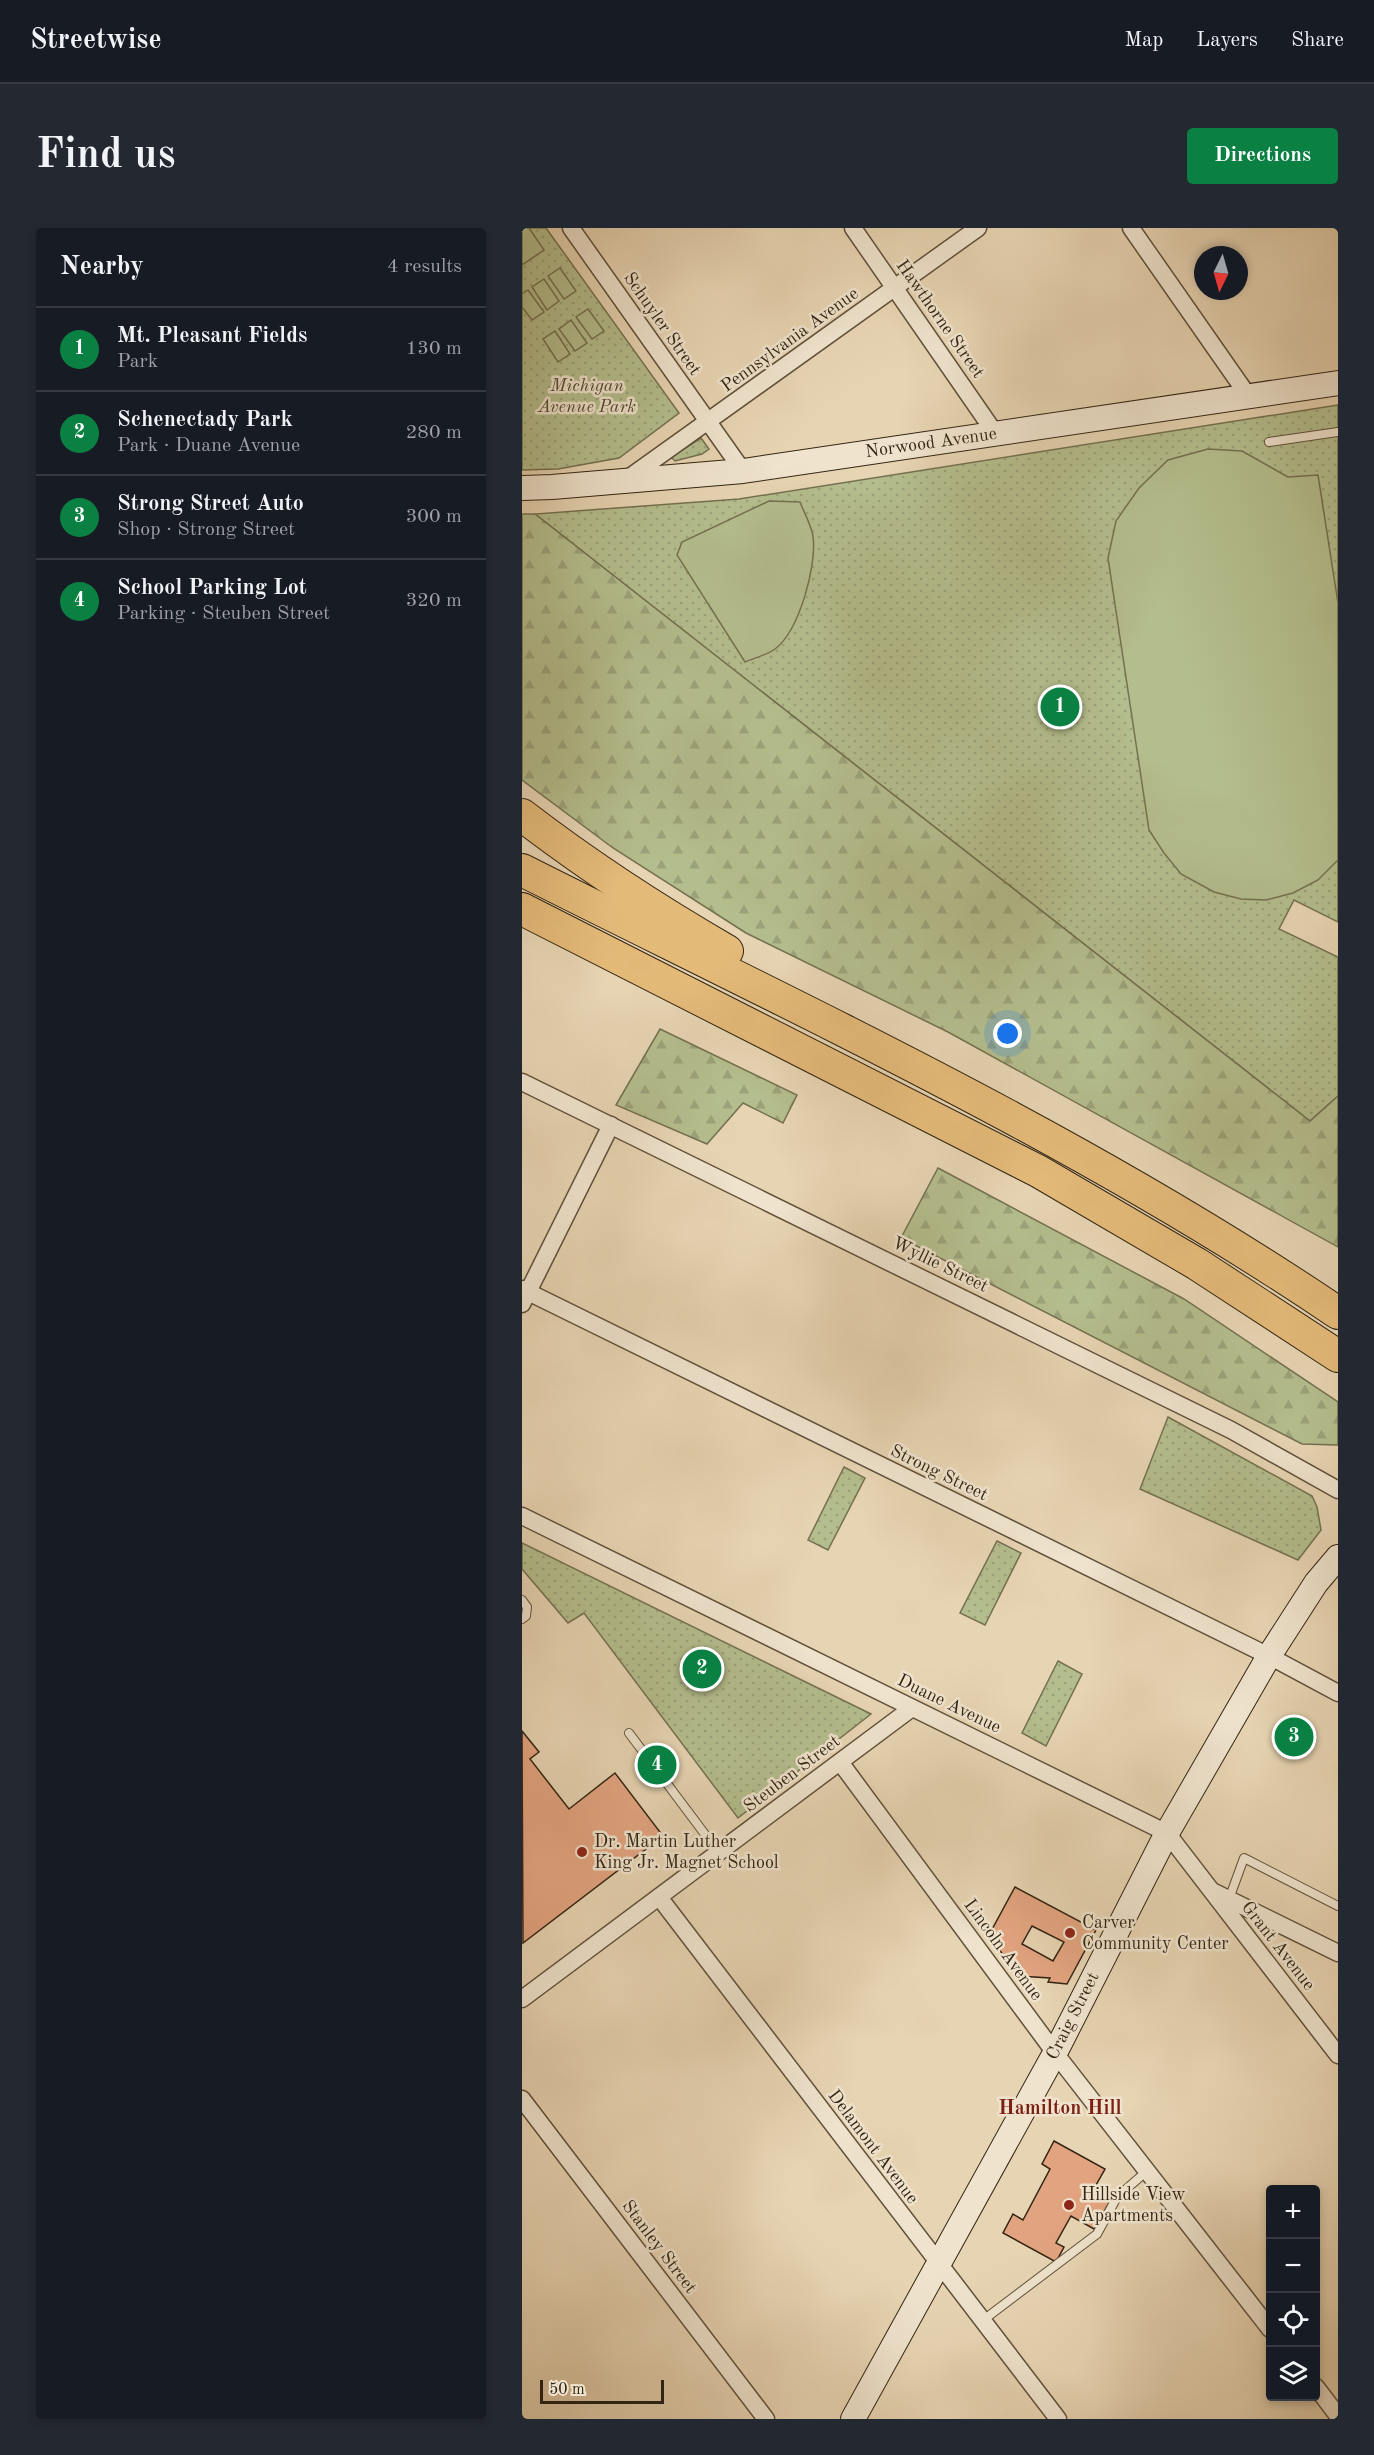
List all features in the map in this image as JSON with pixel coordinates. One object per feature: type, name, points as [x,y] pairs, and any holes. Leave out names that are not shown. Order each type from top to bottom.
[{"type":"highway","points":[[522,815],[565,848],[671,919],[775,979],[892,1056]]},
{"type":"highway","points":[[522,870],[1055,1140],[1137,1186],[1338,1313]]},
{"type":"highway","points":[[522,909],[1038,1171],[1197,1264],[1338,1356]]},
{"type":"highway","points":[[522,915],[614,956]]},
{"type":"street","name":"Schuyler Street","points":[[571,228],[743,471]]},
{"type":"street","name":"Hawthorne Street","points":[[853,228],[995,434]]},
{"type":"street","name":"Pennsylvania Avenue","points":[[624,481],[978,228]]},
{"type":"street","points":[[1131,228],[1249,397]]},
{"type":"street","name":"Norwood Avenue","points":[[522,488],[743,471],[1338,383]]},
{"type":"street","name":"Wyllie Street","points":[[522,1082],[1232,1430],[1338,1490]]},
{"type":"street","points":[[524,1295],[611,1125]]},
{"type":"street","name":"Strong Street","points":[[524,1295],[1269,1656],[1338,1693]]},
{"type":"street","name":"Duane Avenue","points":[[522,1516],[1167,1833],[1209,1889],[1338,1953]]},
{"type":"street","name":"Craig Street","points":[[853,2419],[1055,2053],[1167,1833],[1269,1656],[1316,1583],[1338,1557]]},
{"type":"street","name":"Steuben Street","points":[[522,2000],[912,1708]]},
{"type":"street","name":"Lincoln Avenue","points":[[840,1762],[1055,2053],[1266,2325]]},
{"type":"street","name":"Grant Avenue","points":[[1209,1889],[1338,2055]]},
{"type":"street","name":"Delamont Avenue","points":[[659,1897],[938,2265],[1058,2419]]},
{"type":"street","name":"Stanley Street","points":[[522,2099],[766,2419]]},
{"type":"street","points":[[1320,2392],[1338,2416]]},
{"type":"lane","points":[[1269,442],[1338,432]]},
{"type":"lane","points":[[522,1600],[527,1607],[526,1616],[522,1619]]},
{"type":"lane","points":[[629,1733],[719,1852]]},
{"type":"lane","points":[[1229,1899],[1244,1858],[1338,1906]]},
{"type":"lane","points":[[982,2321],[1097,2234],[1117,2197],[1147,2171]]},
{"type":"green space","name":"Michigan Avenue Park","points":[[522,228],[546,228],[679,413],[619,458],[558,469],[522,470]]},
{"type":"green space","points":[[522,228],[529,228],[544,250],[522,265]]},
{"type":"green space","points":[[560,268],[576,291],[564,299],[548,276]]},
{"type":"green space","points":[[544,279],[559,301],[547,310],[532,287]]},
{"type":"green space","points":[[528,290],[544,312],[532,320],[522,307],[522,294]]},
{"type":"green space","points":[[588,309],[604,331],[592,339],[576,317]]},
{"type":"green space","points":[[571,320],[587,343],[575,351],[559,329]]},
{"type":"green space","points":[[555,331],[570,354],[558,362],[543,339]]},
{"type":"green space","points":[[1338,405],[1338,922],[1294,900],[1279,929],[1338,957],[1338,1096],[1310,1121],[535,514],[739,499]]},
{"type":"green space","points":[[701,438],[709,449],[702,454],[675,461],[671,457]]},
{"type":"green space","points":[[1208,449],[1242,451],[1288,477],[1318,475],[1338,603],[1338,860],[1318,880],[1293,893],[1266,900],[1241,899],[1214,892],[1181,874],[1149,830],[1108,558],[1116,521],[1139,488],[1168,460]]},
{"type":"green space","points":[[769,501],[800,502],[812,533],[814,549],[812,564],[799,613],[784,640],[772,651],[745,662],[677,555],[682,542]]},
{"type":"green space","points":[[522,514],[535,514],[1310,1121],[1338,1096],[1338,1247],[948,1032],[746,933],[613,848],[522,780]]},
{"type":"green space","points":[[660,1029],[797,1095],[783,1123],[743,1103],[707,1144],[616,1105]]},
{"type":"green space","points":[[938,1168],[1184,1299],[1338,1402],[1338,1445],[1302,1444],[901,1238]]},
{"type":"green space","points":[[1168,1417],[1312,1496],[1317,1507],[1321,1530],[1298,1560],[1140,1489]]},
{"type":"green space","points":[[844,1467],[865,1478],[828,1550],[808,1540]]},
{"type":"green space","points":[[997,1541],[1021,1553],[985,1625],[960,1613]]},
{"type":"green space","points":[[522,1543],[871,1714],[738,1818],[584,1613],[568,1623],[522,1569]]},
{"type":"green space","points":[[1058,1661],[1082,1674],[1046,1746],[1022,1733]]},
{"type":"building","name":"Dr. Martin Luther King Jr. Magnet School","points":[[522,1731],[539,1752],[530,1759],[569,1809],[615,1773],[663,1836],[523,1943]]},
{"type":"building","name":"Carver Community Center","points":[[1015,1887],[1096,1930],[1067,1984],[1048,1982],[1050,1978],[1018,1976],[989,1935]],"holes":[[[1032,1926],[1064,1942],[1053,1961],[1022,1944]]]},
{"type":"building","name":"Hillside View Apartments","points":[[1054,2141],[1105,2169],[1095,2187],[1113,2196],[1094,2229],[1071,2216],[1056,2243],[1064,2247],[1056,2262],[1003,2233],[1013,2214],[1023,2220],[1050,2169],[1042,2164]]},
{"type":"place","name":"Mt. Pleasant Fields","points":[[1060,707]]},
{"type":"place","name":"Schenectady Park","points":[[702,1669]]},
{"type":"place","name":"Strong Street Auto","points":[[1294,1737]]},
{"type":"place","name":"School Parking Lot","points":[[657,1765]]},
{"type":"place","name":"Dr. Martin Luther King Jr. Magnet School","points":[[582,1852]]},
{"type":"place","name":"Carver Community Center","points":[[1070,1933]]},
{"type":"place","name":"Hillside View Apartments","points":[[1069,2205]]},
{"type":"district","name":"Hamilton Hill","points":[[1060,2109]]}]
